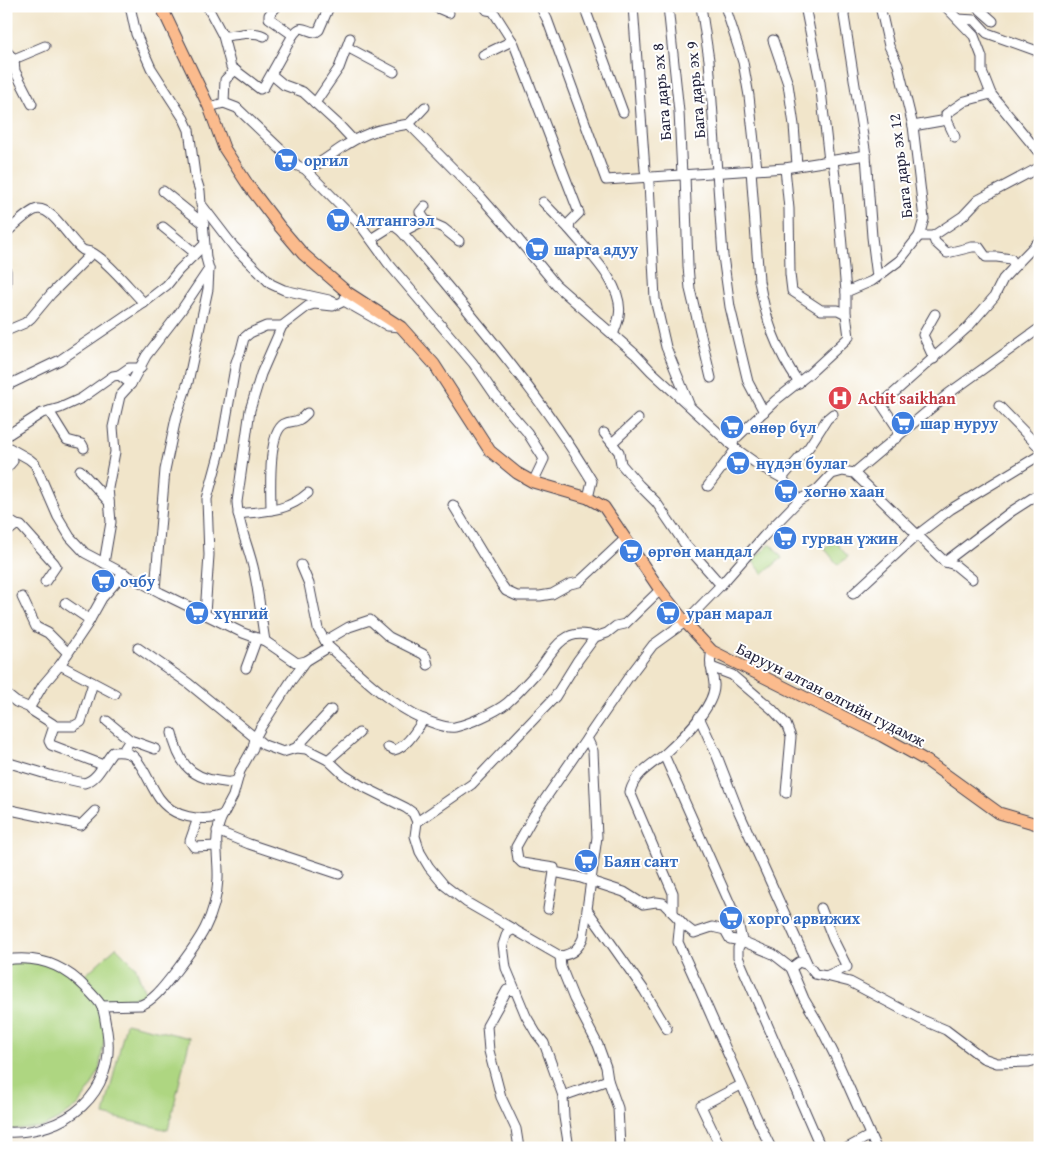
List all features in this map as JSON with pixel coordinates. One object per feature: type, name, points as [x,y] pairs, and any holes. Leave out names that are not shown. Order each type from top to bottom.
[{"type":"main road","points":[[161,6],[209,108],[224,148],[248,185],[303,254],[343,299],[401,326],[434,364],[490,451],[517,473],[533,482],[588,498],[604,507],[660,590],[685,622],[712,651]]},
{"type":"main road","name":"Баруун алтан өлгийн гудамж","points":[[712,651],[882,736],[927,761],[999,813],[1040,825]]},
{"type":"street","points":[[130,6],[136,34],[151,68],[189,130],[195,175],[200,191],[204,224],[204,245],[209,269],[208,289],[203,314],[188,382],[176,418],[165,470],[155,589]]},
{"type":"street","points":[[207,6],[223,36],[231,67],[260,89],[264,87],[272,75],[298,28],[316,32],[319,30],[329,7]]},
{"type":"street","points":[[277,6],[269,18],[293,34]]},
{"type":"street","points":[[433,6],[449,13]]},
{"type":"street","points":[[484,6],[487,10],[496,8],[512,41],[579,213],[570,222],[569,229]]},
{"type":"street","points":[[584,6],[623,112]]},
{"type":"street","points":[[634,6],[645,170],[650,183],[655,299],[666,347],[689,405]]},
{"type":"street","name":"Бага дарь эх 8","points":[[668,6],[679,112],[690,289],[711,378]]},
{"type":"street","name":"Бага дарь эх 9","points":[[701,6],[709,60],[723,256],[730,307],[748,382],[764,412]]},
{"type":"street","points":[[725,6],[743,62],[749,96],[761,293],[777,347],[784,362],[799,383]]},
{"type":"street","points":[[708,486],[733,447],[764,412],[849,337],[839,210],[820,82],[805,6]]},
{"type":"street","points":[[844,6],[866,155],[872,237],[878,277]]},
{"type":"street","name":"Бага дарь эх 12","points":[[846,292],[872,281],[900,260],[919,236],[924,218],[913,126],[880,6]]},
{"type":"street","points":[[945,6],[974,36],[982,57],[982,71],[991,94],[1040,154]]},
{"type":"street","points":[[976,6],[994,22]]},
{"type":"street","points":[[544,7],[606,180],[785,168],[866,155]]},
{"type":"street","points":[[958,19],[975,20],[987,33],[1040,52]]},
{"type":"street","points":[[223,36],[253,33],[264,36]]},
{"type":"street","points":[[773,40],[788,84],[797,165]]},
{"type":"street","points":[[483,54],[512,41]]},
{"type":"street","points":[[315,103],[339,68],[348,42],[394,72]]},
{"type":"street","points":[[14,59],[45,46]]},
{"type":"street","points":[[6,51],[14,59],[14,71],[32,104]]},
{"type":"street","points":[[224,103],[225,80],[235,70]]},
{"type":"street","points":[[272,75],[284,85],[303,92],[353,140]]},
{"type":"street","points":[[954,137],[946,114],[966,101],[991,94]]},
{"type":"street","points":[[209,108],[224,103],[237,108],[298,166],[305,170],[362,227],[388,263],[473,363],[495,395],[527,432],[544,459],[533,482]]},
{"type":"street","points":[[305,170],[324,160],[353,140],[373,131],[409,124],[425,107]]},
{"type":"street","points":[[913,126],[947,120]]},
{"type":"street","points":[[409,124],[480,196],[556,285],[613,335],[733,447],[760,466],[782,478],[799,500]]},
{"type":"street","points":[[919,236],[933,236],[963,216],[978,200],[1040,167]]},
{"type":"street","points":[[785,168],[789,209],[792,291],[821,310],[838,310],[846,314]]},
{"type":"street","points":[[163,191],[204,224]]},
{"type":"street","points":[[543,202],[569,229],[612,282],[618,298],[620,314],[613,335]]},
{"type":"street","points":[[201,204],[234,247],[271,284],[284,290],[329,300],[343,299]]},
{"type":"street","points":[[425,206],[420,212],[424,220],[443,228],[459,241]]},
{"type":"street","points":[[6,235],[7,232],[36,209],[43,210],[83,250],[92,253],[144,303]]},
{"type":"street","points":[[402,232],[424,220]]},
{"type":"street","points":[[371,239],[393,225],[402,232],[507,358],[559,427],[592,481],[588,498]]},
{"type":"street","points":[[164,227],[195,253]]},
{"type":"street","points":[[933,236],[935,242],[947,253],[979,247],[986,257],[1011,259],[1015,266]]},
{"type":"street","points":[[897,438],[898,429],[882,406],[886,400],[968,327],[994,297],[1003,279],[1040,240]]},
{"type":"street","points":[[6,386],[60,360],[144,303],[167,285],[204,245]]},
{"type":"street","points":[[1022,258],[1040,250]]},
{"type":"street","points":[[6,331],[25,324],[51,294],[92,253]]},
{"type":"street","points":[[104,563],[111,522],[108,488],[115,452],[113,422],[120,396],[131,384],[146,356],[180,312],[209,269]]},
{"type":"street","points":[[6,272],[6,285]]},
{"type":"street","points":[[246,668],[261,640],[254,569],[238,514],[237,502],[250,410],[261,374],[282,326],[308,306],[314,304],[333,306],[343,299]]},
{"type":"street","points":[[934,359],[923,335],[935,314]]},
{"type":"street","points":[[205,614],[209,554],[207,499],[220,448],[236,362],[244,338],[250,333],[266,326],[282,326]]},
{"type":"street","points":[[854,473],[948,394],[1040,328]]},
{"type":"street","points":[[6,436],[42,413],[60,408],[82,398],[113,376],[119,375],[129,368],[141,368]]},
{"type":"street","points":[[119,375],[131,384]]},
{"type":"street","points":[[999,406],[1040,448]]},
{"type":"street","points":[[49,411],[67,440],[82,444],[84,448]]},
{"type":"street","points":[[271,510],[271,452],[276,438],[284,424],[302,419],[307,413]]},
{"type":"street","points":[[782,478],[809,447],[827,419],[833,414]]},
{"type":"street","points":[[612,443],[638,419]]},
{"type":"street","points":[[604,433],[619,452],[621,464],[662,508],[684,543],[721,585]]},
{"type":"street","points":[[6,447],[12,455],[13,461],[6,469]]},
{"type":"street","points":[[6,447],[29,459],[34,464],[58,517],[70,537],[85,553],[243,633],[261,640],[296,663],[306,661]]},
{"type":"street","points":[[853,594],[917,535],[951,509],[1040,455]]},
{"type":"street","points":[[80,470],[110,502]]},
{"type":"street","points":[[548,910],[554,868],[522,863],[518,860],[516,847],[534,815],[628,678],[653,645],[685,622],[799,500],[817,490],[832,474],[843,471],[854,473],[945,562],[955,565],[972,579]]},
{"type":"street","points":[[945,562],[1012,511],[1040,493]]},
{"type":"street","points":[[238,514],[288,507],[298,503],[308,494]]},
{"type":"street","points":[[453,505],[501,584],[506,591],[517,596],[552,594],[570,584],[579,582],[625,539]]},
{"type":"street","points":[[6,518],[21,526],[56,566],[45,582]]},
{"type":"street","points":[[6,533],[16,524]]},
{"type":"street","points":[[302,565],[309,584],[318,629],[327,644],[368,682],[410,712],[437,725],[453,727],[492,712],[506,703],[536,673],[563,640],[576,634],[595,637],[607,633],[616,626],[625,624],[660,590]]},
{"type":"street","points":[[30,708],[43,685],[60,665],[90,620],[102,598],[124,573]]},
{"type":"street","points":[[22,597],[36,627],[48,633],[68,653]]},
{"type":"street","points":[[65,603],[90,620]]},
{"type":"street","points":[[101,1006],[141,1005],[147,1003],[168,981],[200,939],[210,920],[216,900],[218,824],[233,796],[240,771],[253,748],[255,738],[306,661],[349,627],[370,620],[389,637],[423,654],[428,665]]},
{"type":"street","points":[[417,822],[472,784],[555,697],[595,637]]},
{"type":"street","points":[[138,648],[188,683],[264,745],[283,752],[296,748],[306,749],[328,760],[344,775],[362,786],[413,813],[417,822],[415,836],[420,852],[444,885],[460,898],[560,956],[567,955],[579,947],[583,938],[588,911],[590,881],[597,837],[594,752],[587,738]]},
{"type":"street","points":[[673,913],[673,894],[630,792],[633,783],[643,770],[664,755],[682,738],[709,703],[715,686],[709,660],[712,651]]},
{"type":"street","points":[[60,665],[115,694]]},
{"type":"street","points":[[711,667],[732,675],[767,704],[786,724],[791,737],[786,793]]},
{"type":"street","points":[[6,694],[16,702],[30,708],[51,722],[54,726],[74,726],[81,722],[93,683]]},
{"type":"street","points":[[296,748],[331,710]]},
{"type":"street","points":[[699,717],[717,756],[738,810],[808,965],[815,974],[850,982],[920,1019],[946,1030],[983,1058],[997,1063],[1029,1062],[1040,1059]]},
{"type":"street","points":[[388,747],[394,750],[400,748],[424,719]]},
{"type":"street","points":[[107,721],[130,740],[155,749]]},
{"type":"street","points":[[54,726],[49,741],[51,745],[103,765]]},
{"type":"street","points":[[172,733],[181,760],[190,772],[210,780],[232,783],[237,780]]},
{"type":"street","points":[[328,760],[359,733]]},
{"type":"street","points":[[123,751],[130,740]]},
{"type":"street","points":[[6,762],[84,783],[89,782],[101,770],[113,752],[123,751],[134,757],[160,800],[187,817],[214,818],[222,815]]},
{"type":"street","points":[[664,755],[738,922],[742,942],[738,948],[738,957],[821,1148]]},
{"type":"street","points":[[6,808],[81,825],[95,811]]},
{"type":"street","points":[[198,818],[190,841],[192,845],[194,847],[217,846]]},
{"type":"street","points":[[217,831],[264,850],[339,874]]},
{"type":"street","points":[[554,872],[624,892],[643,904],[663,903],[694,932],[712,928],[725,930],[730,939],[772,954],[790,968],[804,999],[820,1026],[876,1148]]},
{"type":"street","points":[[821,908],[833,939],[847,967],[826,976]]},
{"type":"street","points":[[588,911],[644,990],[667,1029]]},
{"type":"street","points":[[680,920],[678,942],[771,1148]]},
{"type":"street","points":[[514,929],[507,933],[504,945],[506,968],[526,1016],[544,1043],[563,1096],[569,1148]]},
{"type":"street","points":[[560,956],[561,967],[574,999],[598,1045],[606,1067],[608,1080],[618,1108],[620,1148]]},
{"type":"street","points":[[6,960],[18,958],[34,959],[61,968],[76,978],[101,1006],[108,1040],[104,1074],[91,1097],[82,1108],[58,1124],[34,1131],[6,1132]]},
{"type":"street","points":[[790,968],[799,962],[808,965]]},
{"type":"street","points":[[516,991],[506,990],[486,1026],[489,1051],[501,1098],[516,1129],[519,1148]]},
{"type":"street","points":[[563,1096],[608,1080]]},
{"type":"street","points":[[721,1148],[701,1106],[741,1085]]},
{"type":"street","points":[[846,1148],[870,1136]]},
{"type":"green space","points":[[835,541],[848,557],[838,565],[825,549]]},
{"type":"green space","points":[[771,544],[782,558],[763,574],[752,560]]},
{"type":"green space","points":[[116,947],[135,966],[146,995],[99,1006],[106,1029],[99,1071],[90,1089],[78,1106],[61,1118],[43,1127],[6,1130],[6,956],[39,955],[61,962],[81,979]]},
{"type":"green space","points":[[126,1023],[190,1038],[168,1130],[104,1115]]},
{"type":"place","name":"оргил","points":[[286,160]]},
{"type":"place","name":"Алтангээл","points":[[338,220]]},
{"type":"place","name":"шарга адуу","points":[[537,249]]},
{"type":"place","name":"Achit saikhan","points":[[840,398]]},
{"type":"place","name":"шар нуруу","points":[[903,423]]},
{"type":"place","name":"өнөр бүл","points":[[732,427]]},
{"type":"place","name":"нүдэн булаг","points":[[738,463]]},
{"type":"place","name":"хөгнө хаан","points":[[786,491]]},
{"type":"place","name":"гурван үжин","points":[[785,538]]},
{"type":"place","name":"өргөн мандал","points":[[631,551]]},
{"type":"place","name":"очбу","points":[[103,581]]},
{"type":"place","name":"хүнгий","points":[[197,613]]},
{"type":"place","name":"уран марал","points":[[668,613]]},
{"type":"place","name":"Баян сант","points":[[586,861]]},
{"type":"place","name":"хорго арвижих","points":[[731,918]]}]
